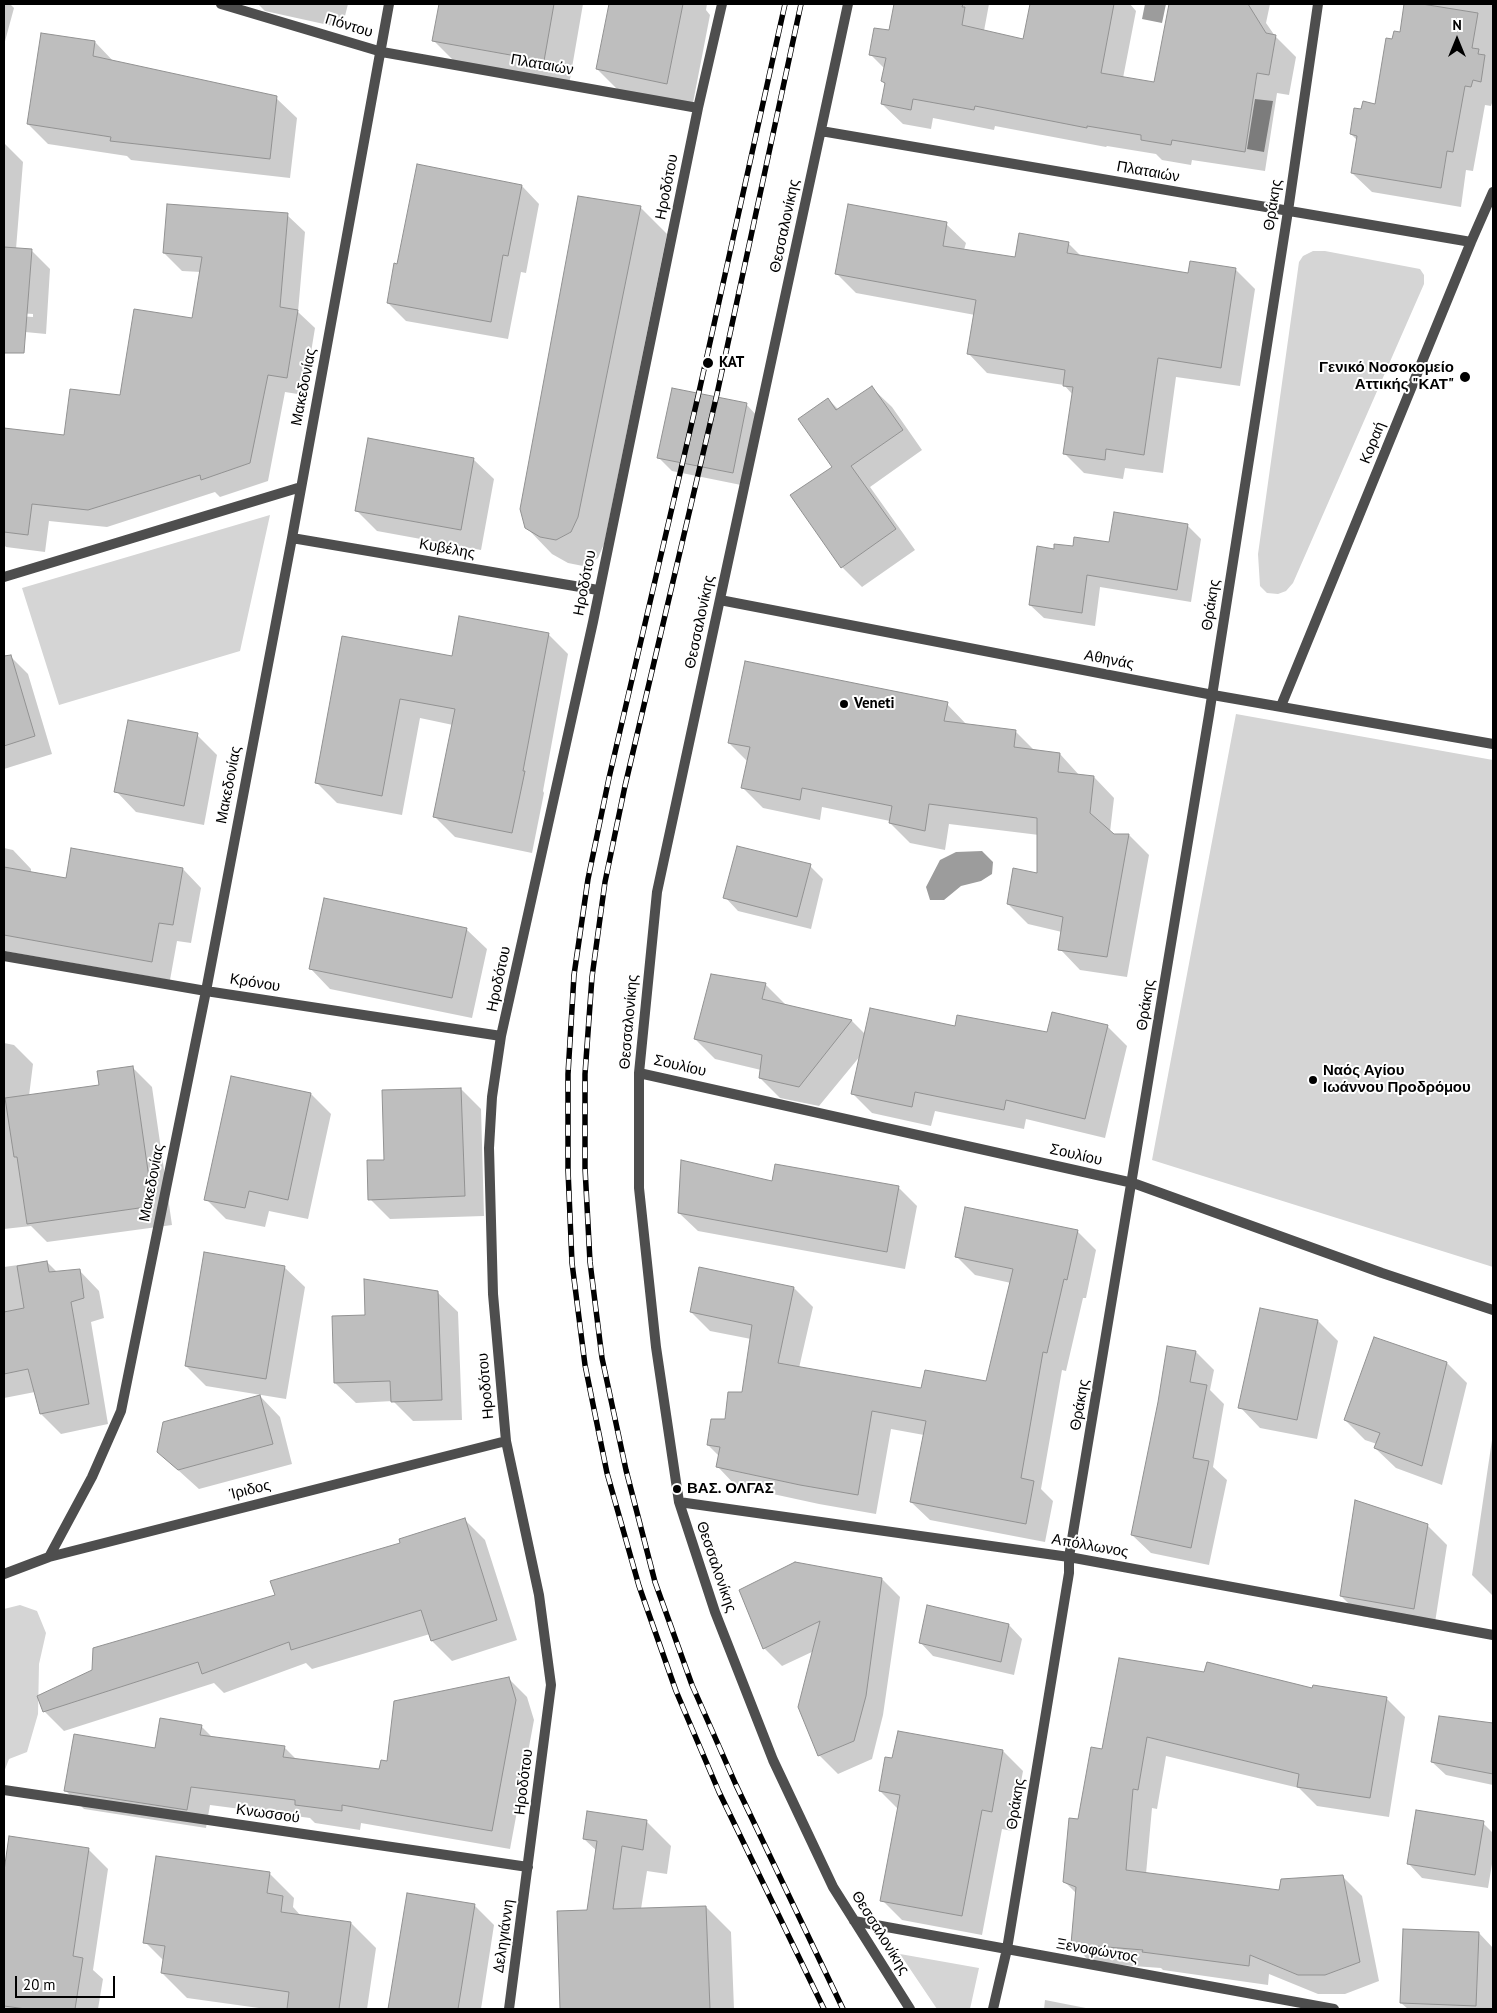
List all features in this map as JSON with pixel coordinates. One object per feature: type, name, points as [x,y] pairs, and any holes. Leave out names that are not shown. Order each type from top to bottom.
[{"type":"street","name":"Πόντου","points":[[221,4],[382,52]]},
{"type":"street","name":"Μακεδονίας","points":[[49,1557],[92,1477],[121,1410],[206,991],[292,538],[382,52],[389,4]]},
{"type":"street","points":[[698,108],[722,4]]},
{"type":"street","name":"Θεσσαλονίκης","points":[[848,4],[657,892],[639,1073],[640,1188],[656,1347],[678,1502],[715,1612],[773,1760],[832,1887],[910,2009]]},
{"type":"street","name":"Θράκης","points":[[993,2009],[1007,1949],[1133,1183],[1288,211],[1318,4]]},
{"type":"street","name":"Πλαταιών","points":[[382,52],[698,108]]},
{"type":"street","name":"Ηροδότου","points":[[528,1867],[551,1685],[539,1595],[506,1441],[492,1294],[488,1148],[492,1097],[501,1036],[598,590],[698,108]]},
{"type":"street","name":"Πλαταιών","points":[[821,131],[1471,242]]},
{"type":"street","name":"Κοραή","points":[[1281,706],[1493,192]]},
{"type":"street","points":[[4,577],[301,486]]},
{"type":"street","name":"Κυβέλης","points":[[292,538],[598,590]]},
{"type":"street","name":"Αθηνάς","points":[[720,600],[1212,695],[1493,744]]},
{"type":"street","name":"Κρόνου","points":[[4,956],[206,991],[501,1036]]},
{"type":"street","name":"Σουλίου","points":[[639,1073],[1133,1183],[1382,1274],[1493,1310]]},
{"type":"street","name":"Ίριδος","points":[[4,1574],[49,1557],[506,1441]]},
{"type":"street","name":"Απόλλωνος","points":[[678,1502],[1070,1557],[1493,1635]]},
{"type":"street","name":"Κνωσσού","points":[[4,1790],[528,1867]]},
{"type":"street","name":"Δεληγιάννη","points":[[509,2009],[528,1867]]},
{"type":"street","name":"Ξενοφώντος","points":[[854,1921],[1334,2009]]},
{"type":"shaded area","points":[[1145,4],[1166,4],[1162,23],[1142,19]]},
{"type":"shaded area","points":[[1255,99],[1273,101],[1264,152],[1247,149]]},
{"type":"shaded area","points":[[1313,251],[1325,251],[1420,269],[1424,275],[1424,284],[1293,583],[1286,591],[1278,594],[1267,593],[1260,586],[1258,554],[1299,262],[1303,256]]},
{"type":"shaded area","points":[[270,515],[240,651],[59,705],[22,588]]},
{"type":"shaded area","points":[[1236,714],[1493,760],[1493,1267],[1152,1160]]},
{"type":"shaded area","points":[[982,851],[993,862],[992,874],[981,881],[961,886],[944,900],[930,900],[926,887],[940,860],[956,852]]},
{"type":"shaded area","points":[[20,1605],[37,1611],[46,1633],[39,1664],[38,1714],[27,1752],[9,1759],[4,1772],[4,1609]]},
{"type":"shaded area","points":[[900,1954],[979,1968],[970,2009],[937,2009]]},
{"type":"building","points":[[439,4],[554,4],[544,61],[432,41]]},
{"type":"building","points":[[609,4],[683,4],[667,84],[596,69]]},
{"type":"building","points":[[894,4],[963,4],[962,7],[965,7],[962,25],[1023,39],[1030,4],[1114,4],[1101,73],[1154,82],[1169,4],[1248,4],[1266,33],[1276,35],[1269,75],[1257,73],[1245,152],[1172,140],[1171,145],[1141,140],[1141,135],[1087,126],[1087,128],[975,106],[974,110],[913,99],[911,110],[881,104],[885,83],[881,81],[886,58],[869,55],[874,28],[889,30]]},
{"type":"building","points":[[1404,4],[1422,4],[1478,13],[1472,48],[1479,49],[1478,54],[1485,55],[1481,82],[1473,80],[1471,87],[1465,86],[1453,152],[1447,151],[1441,188],[1351,173],[1357,136],[1350,134],[1354,108],[1361,109],[1363,101],[1375,104],[1386,38],[1392,39],[1394,31],[1400,32]]},
{"type":"building","points":[[41,33],[95,41],[93,56],[277,96],[270,159],[110,141],[111,137],[27,124]]},
{"type":"building","points":[[417,164],[522,185],[508,256],[503,255],[491,322],[387,303],[394,263],[397,264]]},
{"type":"building","points":[[578,196],[641,206],[578,517],[571,532],[556,540],[540,537],[525,528],[520,509]]},
{"type":"building","points":[[167,204],[288,213],[280,307],[298,310],[287,378],[268,375],[250,463],[201,480],[200,475],[88,510],[32,504],[28,535],[4,532],[4,428],[64,435],[70,389],[120,395],[134,309],[192,318],[202,257],[163,253]]},
{"type":"building","points":[[848,204],[947,222],[943,246],[1015,257],[1019,233],[1069,242],[1067,253],[1188,273],[1190,261],[1236,268],[1221,368],[1158,358],[1144,455],[1106,449],[1105,460],[1063,454],[1073,387],[1063,386],[1065,370],[967,354],[976,300],[835,274]]},
{"type":"building","points":[[4,247],[32,249],[24,353],[4,353]]},
{"type":"building","points":[[872,386],[903,430],[851,466],[896,529],[841,568],[790,495],[832,467],[798,419],[828,398],[836,410]]},
{"type":"building","name":"KAT","points":[[672,388],[747,403],[733,473],[657,458]]},
{"type":"building","points":[[368,438],[474,458],[461,530],[355,511]]},
{"type":"building","points":[[1114,512],[1188,524],[1177,590],[1087,575],[1082,613],[1029,605],[1037,546],[1054,549],[1054,544],[1073,546],[1074,537],[1109,542]]},
{"type":"building","points":[[459,616],[549,633],[523,771],[525,771],[512,833],[433,817],[455,709],[400,699],[382,796],[315,783],[342,636],[452,656]]},
{"type":"building","points":[[11,655],[35,736],[4,746],[4,656]]},
{"type":"building","points":[[745,661],[948,702],[944,721],[1016,730],[1014,747],[1060,753],[1058,772],[1094,776],[1090,813],[1114,834],[1129,834],[1107,957],[1058,950],[1063,917],[1007,904],[1013,868],[1037,873],[1037,818],[929,804],[925,831],[889,823],[892,806],[802,788],[800,800],[741,788],[750,747],[728,743]]},
{"type":"building","points":[[128,720],[198,733],[184,806],[114,792]]},
{"type":"building","points":[[737,846],[811,864],[797,917],[723,898]]},
{"type":"building","points":[[71,848],[183,868],[173,925],[159,923],[152,962],[4,935],[4,867],[66,878]]},
{"type":"building","points":[[324,898],[467,928],[452,998],[309,969]]},
{"type":"building","points":[[711,974],[766,983],[762,999],[852,1020],[799,1087],[759,1078],[762,1055],[694,1039]]},
{"type":"building","points":[[870,1008],[955,1026],[957,1015],[1047,1032],[1052,1012],[1108,1025],[1085,1119],[1006,1100],[1004,1110],[915,1092],[912,1107],[851,1094]]},
{"type":"building","points":[[133,1066],[153,1206],[27,1224],[17,1157],[14,1157],[5,1098],[99,1085],[97,1071]]},
{"type":"building","points":[[231,1076],[311,1093],[288,1200],[249,1191],[245,1208],[204,1200]]},
{"type":"building","points":[[461,1088],[465,1196],[368,1200],[367,1160],[384,1160],[382,1090]]},
{"type":"building","points":[[681,1160],[772,1181],[775,1164],[899,1186],[887,1252],[678,1213]]},
{"type":"building","points":[[965,1207],[1078,1230],[1067,1280],[1064,1279],[1047,1353],[1043,1352],[1021,1478],[1034,1481],[1026,1524],[910,1502],[926,1421],[872,1411],[858,1495],[716,1467],[720,1447],[707,1445],[711,1419],[725,1419],[728,1392],[742,1392],[752,1325],[690,1312],[699,1267],[794,1287],[778,1363],[921,1388],[925,1370],[986,1381],[1013,1269],[955,1257]]},
{"type":"building","points":[[204,1252],[285,1266],[266,1379],[185,1366]]},
{"type":"building","points":[[47,1261],[49,1272],[80,1269],[84,1298],[71,1302],[89,1404],[40,1414],[28,1369],[4,1374],[4,1312],[24,1308],[17,1266]]},
{"type":"building","points":[[364,1279],[438,1291],[442,1400],[391,1402],[390,1381],[334,1383],[332,1316],[365,1315]]},
{"type":"building","points":[[1260,1308],[1318,1320],[1297,1420],[1238,1408]]},
{"type":"building","points":[[1374,1337],[1447,1362],[1422,1466],[1374,1448],[1380,1433],[1344,1420]]},
{"type":"building","points":[[1167,1346],[1196,1351],[1190,1382],[1207,1385],[1193,1458],[1209,1461],[1191,1548],[1131,1535],[1158,1402]]},
{"type":"building","points":[[260,1395],[273,1444],[178,1470],[157,1452],[163,1422]]},
{"type":"building","points":[[1355,1500],[1428,1524],[1414,1609],[1340,1596]]},
{"type":"building","points":[[465,1518],[497,1620],[431,1641],[421,1610],[291,1650],[289,1642],[202,1674],[198,1662],[43,1712],[37,1696],[92,1670],[93,1648],[275,1595],[270,1581],[400,1543],[399,1539]]},
{"type":"building","points":[[795,1562],[882,1578],[866,1696],[854,1741],[818,1756],[798,1707],[820,1621],[763,1649],[739,1590]]},
{"type":"building","points":[[927,1605],[1009,1624],[1001,1662],[919,1643]]},
{"type":"building","points":[[1119,1658],[1204,1672],[1207,1662],[1312,1688],[1313,1685],[1387,1697],[1370,1798],[1297,1787],[1299,1774],[1147,1737],[1138,1790],[1133,1789],[1126,1870],[1279,1890],[1281,1879],[1343,1875],[1360,1962],[1325,1975],[1298,1975],[1250,1955],[1249,1966],[1142,1952],[1143,1950],[1071,1944],[1076,1887],[1063,1882],[1069,1818],[1078,1819],[1091,1747],[1102,1749]]},
{"type":"building","points":[[509,1677],[516,1700],[492,1831],[342,1805],[342,1811],[295,1805],[295,1800],[191,1787],[187,1810],[64,1791],[74,1734],[155,1748],[160,1718],[202,1725],[200,1735],[285,1746],[283,1757],[379,1769],[381,1760],[387,1761],[394,1701]]},
{"type":"building","points":[[1439,1716],[1493,1723],[1493,1774],[1431,1762]]},
{"type":"building","points":[[898,1731],[1003,1750],[992,1812],[982,1810],[962,1916],[880,1901],[900,1795],[879,1791],[885,1757],[892,1758]]},
{"type":"building","points":[[1416,1810],[1484,1821],[1475,1875],[1407,1864]]},
{"type":"building","points":[[587,1811],[647,1820],[643,1850],[622,1846],[613,1909],[706,1906],[710,2009],[560,2009],[557,1911],[587,1910],[597,1841],[583,1839]]},
{"type":"building","points":[[9,1836],[89,1848],[73,1956],[83,1958],[75,2009],[26,2009],[4,2006],[4,1871]]},
{"type":"building","points":[[156,1856],[270,1872],[267,1893],[283,1896],[281,1912],[351,1922],[339,2009],[287,2009],[289,1992],[161,1973],[165,1946],[143,1943]]},
{"type":"building","points":[[407,1893],[475,1904],[458,2009],[388,2009]]},
{"type":"building","points":[[1403,1929],[1479,1932],[1476,2006],[1400,2003]]},
{"type":"railway","points":[[785,4],[699,392],[609,778],[588,879],[574,975],[568,1074],[568,1170],[572,1263],[585,1365],[607,1473],[639,1586],[676,1691],[719,1792],[824,2009]]},
{"type":"railway","points":[[801,4],[717,394],[625,786],[605,882],[592,977],[585,1074],[585,1168],[590,1262],[602,1358],[626,1470],[655,1582],[692,1685],[736,1785],[843,2009]]},
{"type":"place","name":"KAT","points":[[708,363]]},
{"type":"place","name":"Γενικό Νοσοκομείο Αττικής \"ΚΑΤ\"","points":[[1465,377]]},
{"type":"place","name":"Veneti","points":[[844,704]]},
{"type":"place","name":"Ναός Αγίου Ιωάννου Προδρόμου","points":[[1313,1080]]},
{"type":"place","name":"ΒΑΣ. ΟΛΓΑΣ","points":[[677,1489]]}]
